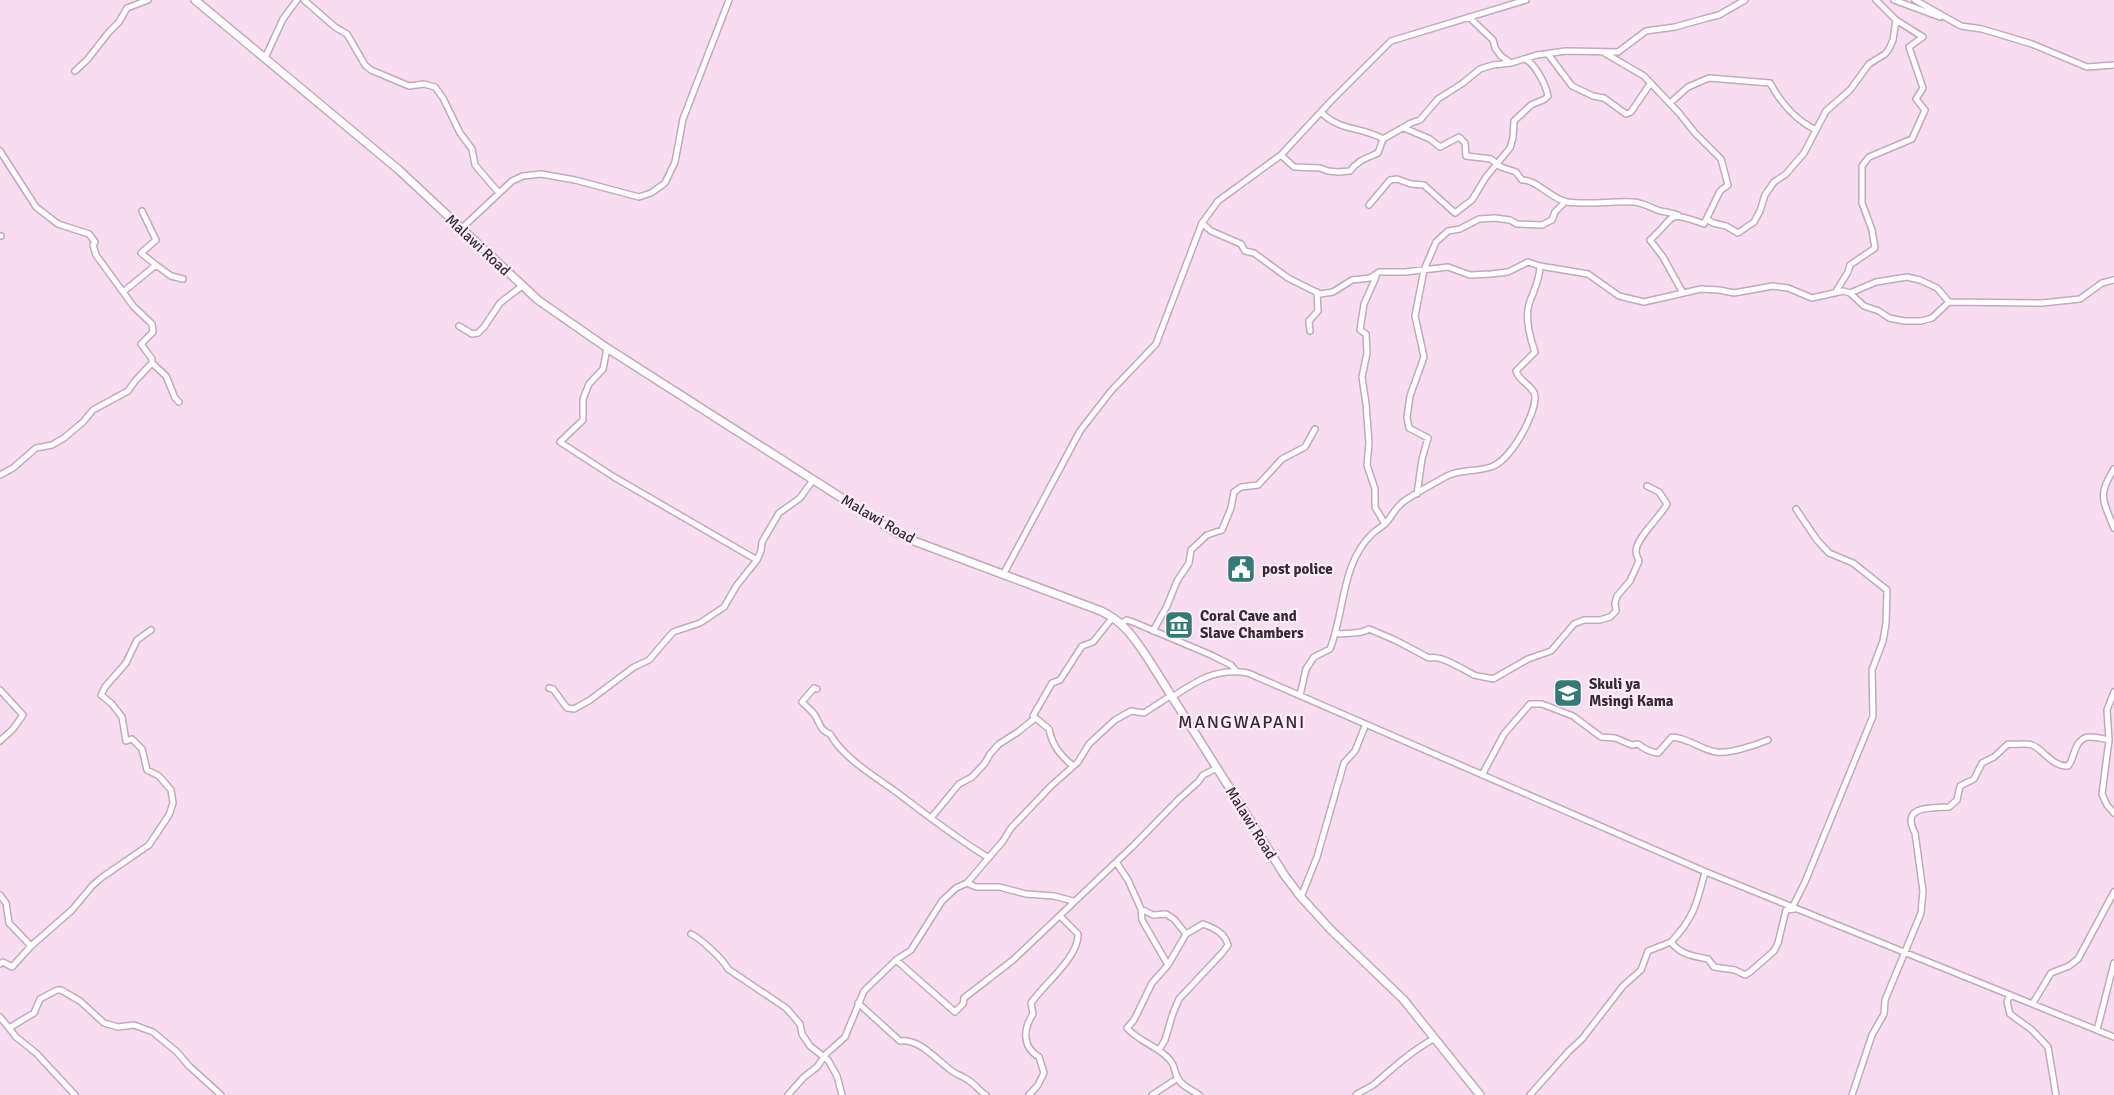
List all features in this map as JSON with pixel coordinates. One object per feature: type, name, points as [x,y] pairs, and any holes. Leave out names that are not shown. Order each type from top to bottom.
[{"type":"main road","name":"Malawi Road","points":[[195,0],[399,170],[538,300],[607,348],[895,532],[1113,617],[1121,623],[1147,657],[1300,897],[1402,999],[1480,1095]]},
{"type":"street","points":[[75,71],[92,55],[119,22],[127,8],[148,0]]},
{"type":"street","points":[[265,58],[283,20],[297,0]]},
{"type":"street","points":[[303,0],[347,34],[365,65],[371,70],[409,86],[424,84],[435,87],[460,133],[472,149],[476,165],[499,193]]},
{"type":"street","points":[[461,229],[512,181],[523,176],[542,174],[639,197],[651,193],[664,183],[675,162],[683,119],[729,0]]},
{"type":"street","points":[[1003,575],[1080,431],[1111,391],[1156,344],[1202,223],[1218,201],[1281,155],[1391,41],[1526,0]]},
{"type":"street","points":[[1281,155],[1294,167],[1320,168],[1338,172],[1350,171],[1368,155],[1378,153],[1383,140],[1420,120],[1438,99],[1480,69],[1548,54],[1574,51],[1610,53],[1624,49],[1646,31],[1675,27],[1719,15],[1745,0]]},
{"type":"street","points":[[1835,293],[1850,265],[1875,248],[1872,230],[1862,203],[1862,166],[1869,157],[1912,140],[1925,110],[1916,99],[1923,88],[1909,47],[1923,37],[1896,20],[1876,0]]},
{"type":"street","points":[[1894,0],[1949,20]]},
{"type":"street","points":[[1915,0],[1961,27],[1976,27],[2032,44],[2087,67],[2114,65]]},
{"type":"street","points":[[1469,18],[1493,40],[1494,48],[1511,63]]},
{"type":"street","points":[[1707,220],[1713,224],[1726,226],[1738,233],[1754,222],[1770,186],[1786,174],[1804,153],[1826,111],[1850,90],[1869,64],[1889,49],[1896,20]]},
{"type":"street","points":[[1404,128],[1430,139],[1440,147],[1459,137],[1465,143],[1466,156],[1491,159],[1516,172],[1523,181],[1532,182],[1543,191],[1565,202],[1603,204],[1614,201],[1636,202],[1704,224],[1720,191],[1728,185],[1721,159],[1695,134],[1644,76],[1603,52]]},
{"type":"street","points":[[1548,54],[1572,86],[1593,96],[1604,98],[1626,114],[1631,112],[1650,84]]},
{"type":"street","points":[[1369,205],[1390,180],[1397,179],[1411,184],[1424,185],[1456,214],[1472,200],[1502,155],[1510,148],[1514,138],[1514,121],[1531,105],[1548,96],[1532,63],[1524,59]]},
{"type":"street","points":[[1670,103],[1688,87],[1709,78],[1761,81],[1770,83],[1781,103],[1805,125],[1816,130]]},
{"type":"street","points":[[1321,112],[1330,121],[1342,127],[1376,135],[1383,140]]},
{"type":"street","points":[[0,151],[36,207],[58,224],[89,234],[95,242],[93,245],[96,255],[134,308],[152,324],[153,332],[141,344],[152,359],[152,363],[166,376],[179,402]]},
{"type":"street","points":[[1417,495],[1422,459],[1428,438],[1409,428],[1407,417],[1410,396],[1424,357],[1415,316],[1424,270],[1436,242],[1448,231],[1460,229],[1479,219],[1495,218],[1510,220],[1517,224],[1542,225],[1552,220],[1555,212],[1565,202]]},
{"type":"street","points":[[142,211],[156,240],[141,253],[171,276],[183,279]]},
{"type":"street","points":[[1680,215],[1669,219],[1650,240],[1663,257],[1683,293]]},
{"type":"street","points":[[1202,223],[1211,231],[1241,244],[1245,251],[1254,253],[1288,278],[1320,294],[1333,292],[1352,280],[1370,278],[1379,272],[1405,272],[1448,267],[1470,275],[1508,272],[1528,262],[1588,274],[1619,296],[1644,302],[1701,289],[1734,293],[1773,286],[1788,288],[1812,298],[1843,291],[1850,293],[1864,306],[1879,311],[1889,318],[1922,321],[1932,318],[1949,302],[2042,303],[2080,299],[2102,283],[2112,278],[2114,280]]},
{"type":"street","points":[[123,292],[156,265]]},
{"type":"street","points":[[1300,695],[1306,669],[1314,657],[1330,649],[1350,569],[1370,536],[1385,524],[1403,501],[1449,475],[1493,467],[1511,451],[1522,435],[1532,412],[1535,396],[1533,390],[1521,380],[1516,371],[1535,352],[1531,340],[1528,306],[1535,292],[1540,266]]},
{"type":"street","points":[[1376,275],[1364,304],[1360,330],[1366,334],[1367,353],[1362,377],[1369,443],[1367,465],[1375,489],[1376,507],[1385,524]]},
{"type":"street","points":[[1850,293],[1876,282],[1907,277],[1937,288],[1949,302]]},
{"type":"street","points":[[459,326],[472,333],[478,333],[501,303],[522,286]]},
{"type":"street","points":[[1310,331],[1309,321],[1318,311],[1317,292]]},
{"type":"street","points":[[607,348],[603,369],[589,384],[584,399],[583,420],[560,442],[614,477],[757,560]]},
{"type":"street","points":[[1,474],[13,468],[36,448],[52,445],[64,438],[93,410],[128,391],[152,363]]},
{"type":"street","points":[[1153,631],[1167,606],[1177,581],[1189,563],[1191,550],[1207,535],[1222,530],[1232,508],[1234,492],[1241,487],[1258,485],[1282,459],[1305,447],[1315,429]]},
{"type":"street","points":[[2114,469],[2103,486],[2107,514],[2114,528]]},
{"type":"street","points":[[549,688],[553,689],[570,710],[590,700],[634,667],[649,660],[674,632],[700,623],[724,607],[737,585],[757,560],[762,542],[779,513],[800,498],[813,480]]},
{"type":"street","points":[[1336,632],[1359,634],[1369,629],[1395,639],[1429,658],[1434,657],[1459,666],[1476,676],[1494,679],[1528,659],[1551,651],[1574,624],[1584,620],[1606,619],[1616,611],[1616,600],[1630,580],[1639,561],[1636,552],[1640,539],[1667,504],[1659,492],[1647,486]]},
{"type":"street","points":[[1671,942],[1677,950],[1694,958],[1708,959],[1714,967],[1735,970],[1745,975],[1774,951],[1786,910],[1793,908],[1805,882],[1873,716],[1872,670],[1883,640],[1887,590],[1853,563],[1829,553],[1817,540],[1796,509]]},
{"type":"street","points":[[1034,719],[1032,716],[1052,683],[1060,680],[1082,646],[1093,642],[1113,617]]},
{"type":"street","points":[[1121,623],[1127,620],[1211,655],[1231,665],[1236,671]]},
{"type":"street","points":[[0,964],[3,962],[12,967],[31,946],[72,910],[92,886],[148,845],[169,815],[173,803],[169,786],[159,776],[147,770],[142,749],[132,739],[126,741],[122,717],[101,695],[126,663],[137,640],[151,630]]},
{"type":"street","points":[[788,1095],[845,1037],[864,991],[896,960],[911,950],[948,894],[967,883],[1011,828],[1051,786],[1078,762],[1089,744],[1115,720],[1131,711],[1144,713],[1212,674],[1236,671],[1248,673],[1300,695],[1365,726],[1705,872],[2114,1037]]},
{"type":"street","points":[[816,688],[802,702],[815,715],[817,723],[859,766],[988,858]]},
{"type":"street","points":[[0,690],[23,715],[14,729],[0,741]]},
{"type":"street","points":[[2114,693],[2107,710],[2109,740],[2102,794],[2114,813]]},
{"type":"street","points":[[1482,775],[1504,734],[1530,704],[1542,704],[1573,716],[1601,737],[1615,738],[1635,746],[1638,744],[1654,753],[1658,753],[1672,737],[1715,752],[1728,751],[1768,740]]},
{"type":"street","points":[[1034,719],[1049,729],[1056,749],[1073,766]]},
{"type":"street","points":[[931,818],[959,784],[972,777],[985,763],[987,757],[999,744],[1034,719]]},
{"type":"street","points":[[1300,897],[1317,857],[1344,763],[1355,751],[1365,726]]},
{"type":"street","points":[[1852,1095],[1872,1035],[1884,1014],[1885,1000],[1921,913],[1923,891],[1915,833],[1910,824],[1914,814],[1919,809],[1949,807],[1957,800],[1960,786],[1974,779],[1982,763],[1994,757],[2008,744],[2031,745],[2064,767],[2073,760],[2079,742],[2084,738],[2090,736],[2109,740]]},
{"type":"street","points":[[896,960],[955,1012],[963,1004],[964,998],[1013,960],[1203,775],[1217,768]]},
{"type":"street","points":[[1116,862],[1128,880],[1141,909],[1142,920],[1168,965]]},
{"type":"street","points":[[1530,1095],[1582,1039],[1623,986],[1641,970],[1648,951],[1671,942],[1686,926],[1694,911],[1705,872]]},
{"type":"street","points":[[967,883],[976,887],[999,887],[1026,894],[1054,896],[1073,901]]},
{"type":"street","points":[[2033,1003],[2051,973],[2069,966],[2078,959],[2114,892]]},
{"type":"street","points":[[0,895],[6,903],[9,922],[31,946]]},
{"type":"street","points":[[1141,909],[1153,915],[1166,914],[1174,919],[1186,934]]},
{"type":"street","points":[[1029,1095],[1038,1085],[1044,1073],[1039,1057],[1030,1052],[1026,1040],[1028,1021],[1033,1014],[1031,1003],[1074,953],[1079,941],[1078,934],[1060,916]]},
{"type":"street","points":[[1159,1050],[1184,992],[1228,945],[1224,936],[1214,928],[1203,924],[1186,934],[1168,965],[1152,982],[1127,1028],[1159,1050],[1174,1064],[1178,1078],[1198,1095]]},
{"type":"street","points":[[691,934],[729,969],[786,1008],[800,1024],[802,1034],[810,1046],[825,1056],[837,1076],[842,1095]]},
{"type":"street","points":[[2097,1030],[2114,963]]},
{"type":"street","points":[[9,1028],[34,1013],[40,999],[61,990],[80,1001],[104,1023],[118,1027],[134,1025],[153,1032],[221,1095]]},
{"type":"street","points":[[2010,995],[2007,1002],[2010,1014],[2032,1030],[2048,1047],[2056,1095]]},
{"type":"street","points":[[858,1003],[900,1041],[918,1044],[951,1070],[971,1081],[986,1095]]},
{"type":"street","points":[[0,1017],[16,1037],[36,1053],[75,1095]]},
{"type":"street","points":[[1356,1095],[1375,1084],[1388,1070],[1398,1066],[1414,1049],[1435,1038]]},
{"type":"street","points":[[1152,1095],[1178,1078]]},
{"type":"place","name":"post police","points":[[1241,569]]},
{"type":"place","name":"Coral Cave and Slave Chambers","points":[[1179,625]]},
{"type":"place","name":"Skuli ya Msingi Kama","points":[[1568,693]]},
{"type":"district","name":"MANGWAPANI","points":[[1242,722]]}]
